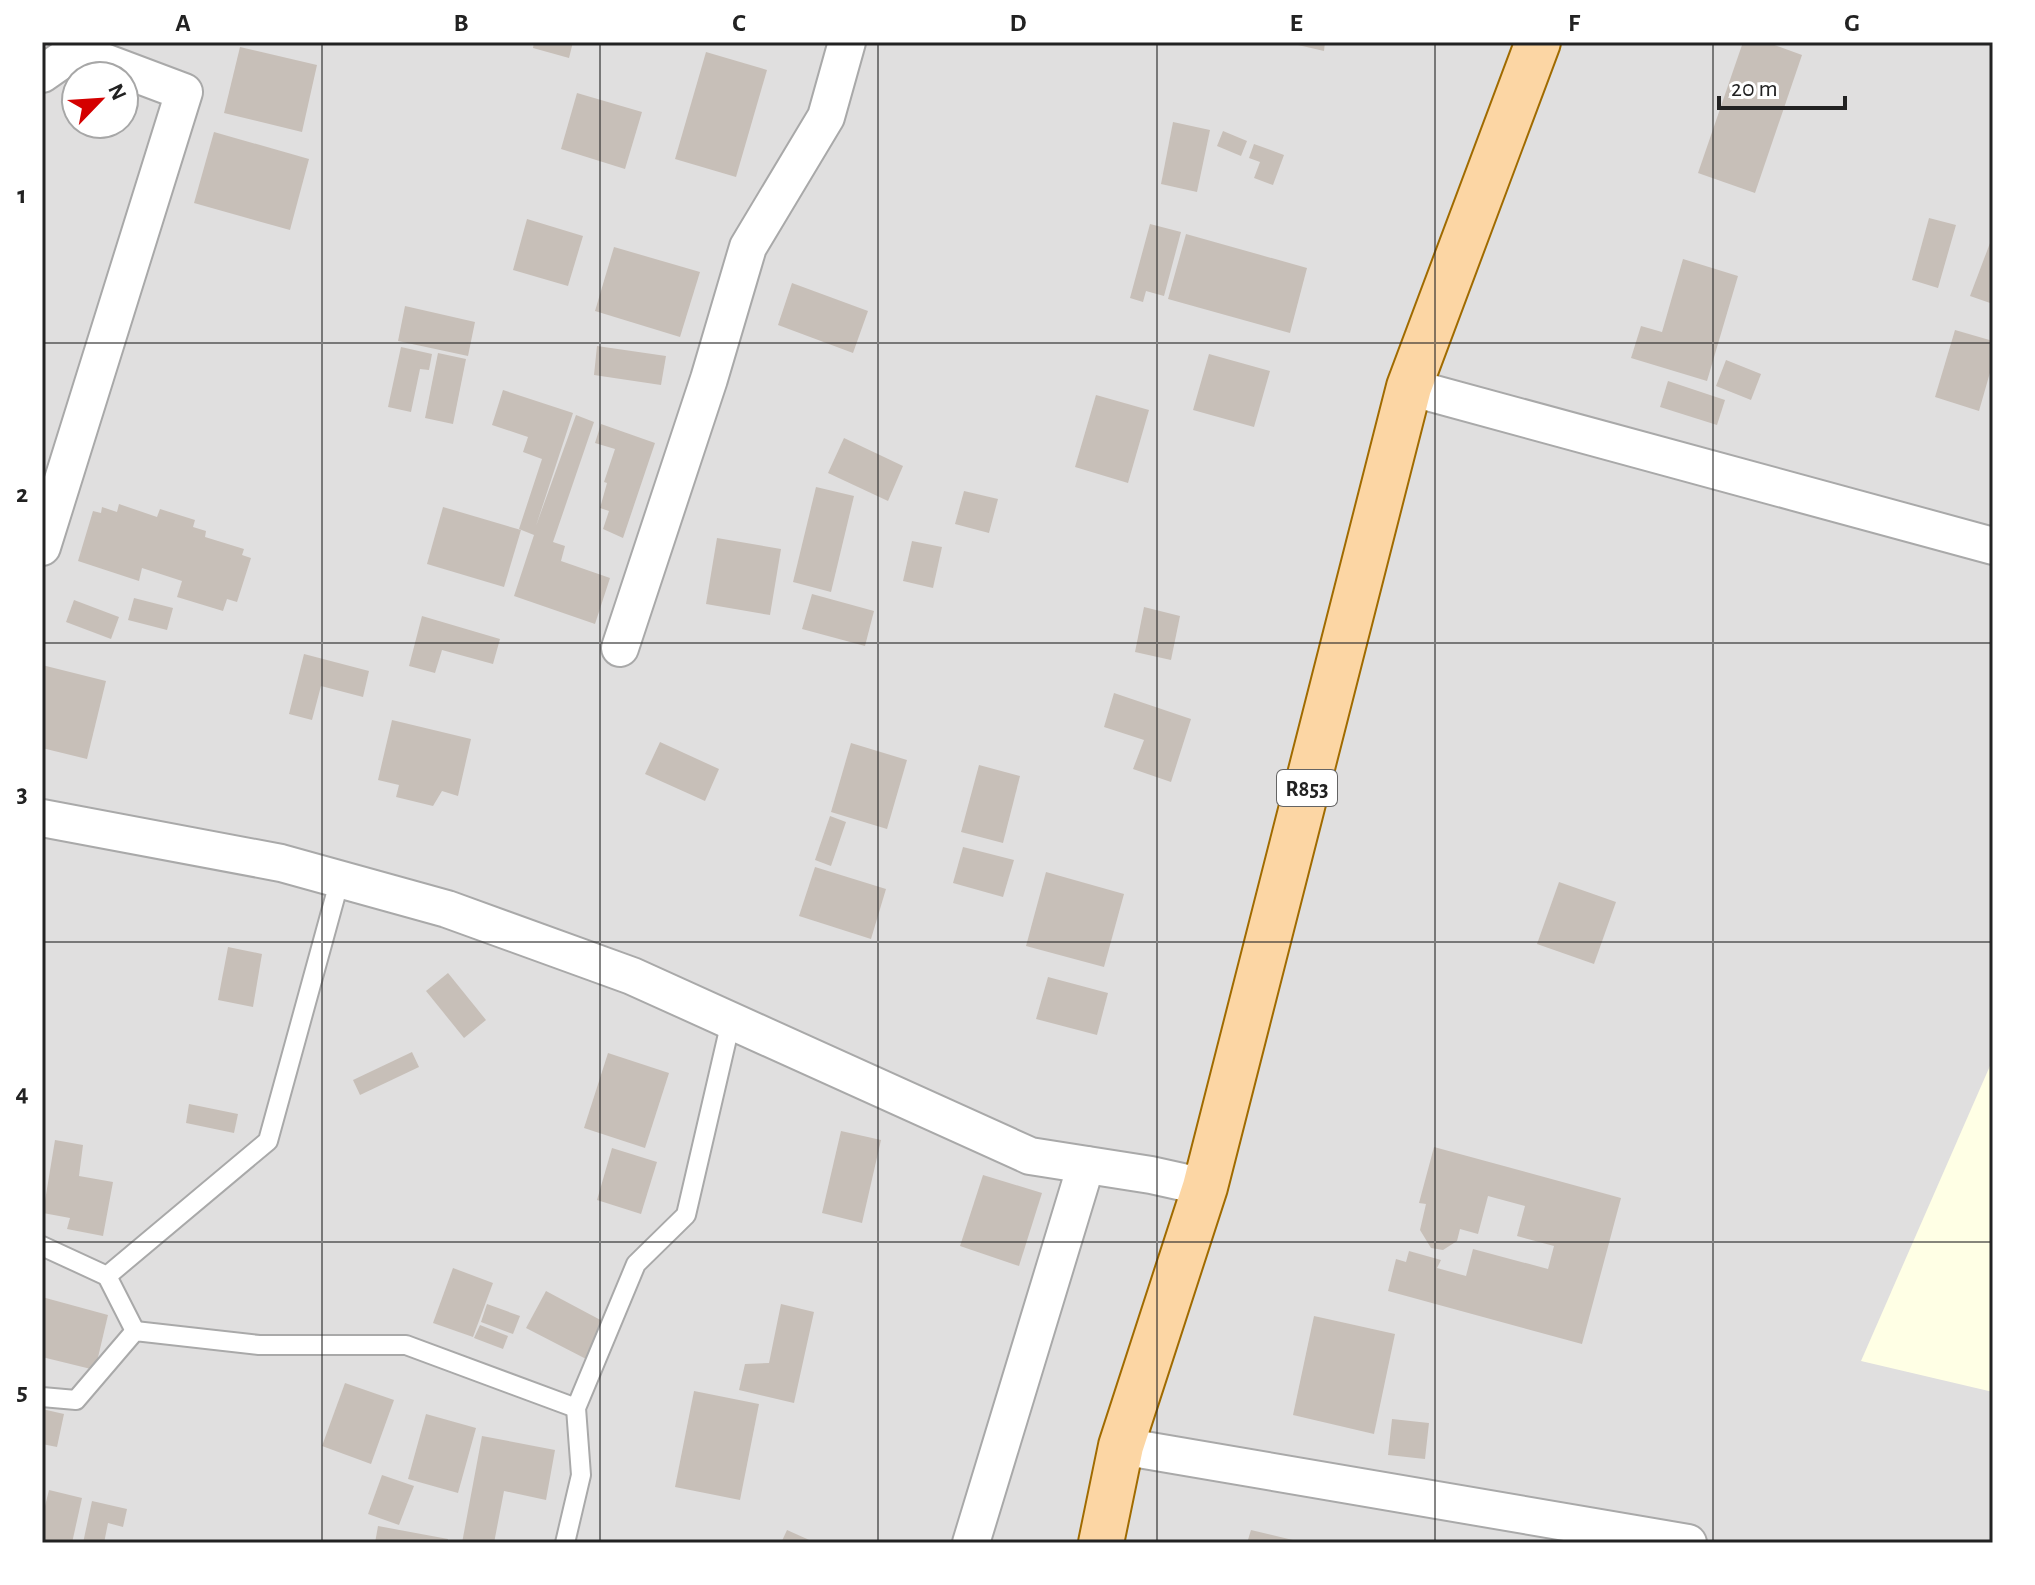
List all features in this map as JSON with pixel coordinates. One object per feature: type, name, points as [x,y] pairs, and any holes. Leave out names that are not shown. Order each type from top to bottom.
[{"type":"main road","name":"R853","points":[[1101,1543],[1121,1446],[1205,1187],[1409,387],[1538,42]]},
{"type":"street","points":[[620,648],[709,379],[748,247],[826,117],[847,42]]},
{"type":"street","points":[[42,74],[75,51],[184,92],[42,547]]},
{"type":"street","points":[[1409,387],[1993,546]]},
{"type":"street","points":[[42,818],[281,863],[447,909],[618,971],[1030,1156],[1205,1187]]},
{"type":"street","points":[[971,1543],[1086,1165]]},
{"type":"street","points":[[1121,1446],[1688,1543]]},
{"type":"lane","points":[[107,1276],[268,1141],[340,879]]},
{"type":"lane","points":[[565,1543],[581,1475],[576,1408],[636,1264],[686,1215],[731,1021]]},
{"type":"lane","points":[[42,1246],[107,1276],[135,1331]]},
{"type":"lane","points":[[135,1331],[259,1345],[406,1345],[576,1408]]},
{"type":"lane","points":[[42,1397],[76,1400],[135,1331]]},
{"type":"shaded area","points":[[42,42],[1993,42],[1993,1543],[42,1543]]},
{"type":"shaded area","points":[[1993,1059],[1993,1392],[1861,1361]]},
{"type":"building","points":[[534,42],[573,42],[569,58],[533,48]]},
{"type":"building","points":[[1285,42],[1325,42],[1324,51]]},
{"type":"building","points":[[1743,42],[1766,42],[1802,55],[1755,193],[1698,173]]},
{"type":"building","points":[[240,47],[317,65],[302,132],[224,113]]},
{"type":"building","points":[[706,52],[767,70],[736,177],[675,159]]},
{"type":"building","points":[[577,93],[642,112],[625,169],[561,149]]},
{"type":"building","points":[[1173,122],[1210,130],[1197,192],[1161,184]]},
{"type":"building","points":[[1223,131],[1247,141],[1241,156],[1217,146]]},
{"type":"building","points":[[214,132],[309,159],[290,230],[194,203]]},
{"type":"building","points":[[1254,144],[1284,155],[1273,185],[1254,178],[1260,162],[1249,158]]},
{"type":"building","points":[[1929,218],[1956,225],[1938,288],[1912,280]]},
{"type":"building","points":[[527,219],[583,236],[568,286],[513,270]]},
{"type":"building","points":[[1150,224],[1181,232],[1164,296],[1146,291],[1143,302],[1130,298]]},
{"type":"building","points":[[1186,234],[1307,268],[1290,333],[1168,299]]},
{"type":"building","points":[[1990,243],[1993,244],[1993,304],[1970,296]]},
{"type":"building","points":[[614,247],[700,272],[680,337],[595,311]]},
{"type":"building","points":[[1683,259],[1738,276],[1707,381],[1631,358],[1641,326],[1662,332]]},
{"type":"building","points":[[792,283],[868,311],[853,353],[778,325]]},
{"type":"building","points":[[405,306],[475,322],[468,356],[398,341]]},
{"type":"building","points":[[1955,330],[1993,341],[1993,362],[1979,411],[1935,397]]},
{"type":"building","points":[[597,346],[666,356],[661,385],[594,375]]},
{"type":"building","points":[[401,347],[432,354],[429,370],[420,369],[411,412],[388,407]]},
{"type":"building","points":[[438,353],[466,359],[453,424],[425,418]]},
{"type":"building","points":[[1209,354],[1270,371],[1254,427],[1193,410]]},
{"type":"building","points":[[1726,360],[1761,374],[1751,400],[1716,386]]},
{"type":"building","points":[[1668,381],[1725,400],[1717,425],[1660,407]]},
{"type":"building","points":[[503,390],[573,413],[536,526],[576,415],[594,422],[553,542],[565,546],[561,561],[610,578],[595,624],[514,596],[534,535],[519,529],[542,459],[523,452],[528,437],[492,425]]},
{"type":"building","points":[[1096,395],[1149,410],[1128,483],[1075,467]]},
{"type":"building","points":[[601,424],[655,443],[623,538],[603,529],[609,511],[600,508],[607,483],[604,482],[615,449],[595,443]]},
{"type":"building","points":[[844,438],[903,466],[888,501],[828,473]]},
{"type":"building","points":[[816,487],[854,496],[831,592],[793,582]]},
{"type":"building","points":[[964,491],[998,499],[989,533],[955,524]]},
{"type":"building","points":[[119,504],[157,517],[160,509],[195,520],[193,527],[206,531],[205,537],[244,549],[242,555],[251,558],[237,602],[227,599],[223,611],[177,597],[182,581],[142,568],[139,581],[78,561],[93,511],[101,513],[102,507],[117,512]]},
{"type":"building","points":[[443,507],[521,530],[504,587],[427,564]]},
{"type":"building","points":[[717,538],[781,549],[770,615],[706,604]]},
{"type":"building","points":[[912,541],[942,547],[933,588],[903,581]]},
{"type":"building","points":[[812,594],[874,611],[865,646],[802,629]]},
{"type":"building","points":[[134,598],[173,608],[167,630],[128,620]]},
{"type":"building","points":[[74,600],[119,617],[111,639],[66,622]]},
{"type":"building","points":[[1144,607],[1180,616],[1171,660],[1135,652]]},
{"type":"building","points":[[422,616],[500,639],[493,664],[442,650],[435,673],[409,666]]},
{"type":"building","points":[[304,654],[369,671],[363,697],[321,686],[312,720],[289,714]]},
{"type":"building","points":[[42,665],[106,681],[87,759],[42,748]]},
{"type":"building","points":[[1114,693],[1191,719],[1171,782],[1133,769],[1144,740],[1104,727]]},
{"type":"building","points":[[392,720],[471,739],[458,796],[442,791],[433,806],[396,797],[399,785],[378,780]]},
{"type":"building","points":[[660,742],[719,769],[705,801],[645,774]]},
{"type":"building","points":[[851,743],[907,760],[887,829],[831,812]]},
{"type":"building","points":[[979,765],[1020,776],[1003,843],[961,832]]},
{"type":"building","points":[[830,816],[846,822],[831,866],[815,860]]},
{"type":"building","points":[[963,847],[1014,860],[1003,897],[953,883]]},
{"type":"building","points":[[815,867],[886,889],[871,939],[799,916]]},
{"type":"building","points":[[1046,872],[1124,894],[1104,967],[1026,946]]},
{"type":"building","points":[[1559,882],[1616,902],[1594,964],[1537,944]]},
{"type":"building","points":[[228,947],[262,954],[253,1007],[218,1000]]},
{"type":"building","points":[[448,973],[486,1020],[464,1038],[426,991]]},
{"type":"building","points":[[1048,977],[1108,993],[1097,1035],[1036,1019]]},
{"type":"building","points":[[412,1052],[419,1067],[360,1095],[353,1080]]},
{"type":"building","points":[[608,1053],[669,1073],[645,1148],[584,1128]]},
{"type":"building","points":[[189,1104],[238,1114],[234,1133],[186,1123]]},
{"type":"building","points":[[841,1131],[881,1140],[862,1223],[822,1213]]},
{"type":"building","points":[[55,1140],[83,1145],[79,1176],[113,1182],[103,1236],[67,1229],[70,1218],[43,1213]]},
{"type":"building","points":[[1434,1147],[1621,1198],[1582,1344],[1388,1291],[1396,1259],[1406,1262],[1409,1251],[1441,1260],[1437,1268],[1466,1276],[1473,1249],[1548,1269],[1554,1246],[1517,1236],[1525,1206],[1488,1196],[1478,1234],[1460,1229],[1457,1241],[1443,1250],[1431,1248],[1420,1230],[1426,1204],[1419,1203]]},
{"type":"building","points":[[612,1148],[657,1162],[641,1214],[597,1200]]},
{"type":"building","points":[[983,1175],[1042,1193],[1019,1266],[960,1246]]},
{"type":"building","points":[[453,1268],[493,1283],[473,1337],[433,1323]]},
{"type":"building","points":[[546,1291],[608,1324],[588,1360],[526,1328]]},
{"type":"building","points":[[42,1297],[108,1315],[95,1370],[42,1357]]},
{"type":"building","points":[[487,1304],[520,1316],[513,1334],[481,1322]]},
{"type":"building","points":[[781,1304],[814,1312],[794,1403],[739,1390],[745,1364],[769,1363]]},
{"type":"building","points":[[1314,1316],[1395,1334],[1374,1434],[1293,1415]]},
{"type":"building","points":[[480,1325],[508,1336],[503,1349],[474,1338]]},
{"type":"building","points":[[345,1383],[394,1400],[371,1464],[322,1446]]},
{"type":"building","points":[[694,1391],[759,1404],[740,1500],[675,1487]]},
{"type":"building","points":[[42,1409],[64,1414],[57,1447],[42,1444]]},
{"type":"building","points":[[426,1414],[476,1428],[458,1493],[408,1479]]},
{"type":"building","points":[[1392,1419],[1429,1423],[1425,1459],[1388,1455]]},
{"type":"building","points":[[482,1436],[555,1450],[546,1500],[504,1491],[494,1543],[462,1543]]},
{"type":"building","points":[[382,1475],[414,1486],[399,1525],[368,1514]]},
{"type":"building","points":[[49,1490],[82,1498],[72,1543],[42,1543],[42,1518]]},
{"type":"building","points":[[92,1501],[127,1509],[123,1527],[108,1523],[104,1543],[83,1543]]},
{"type":"building","points":[[378,1526],[448,1539],[448,1543],[375,1543]]},
{"type":"building","points":[[787,1530],[816,1543],[781,1543]]},
{"type":"building","points":[[1251,1530],[1301,1542],[1301,1543],[1247,1543]]}]
